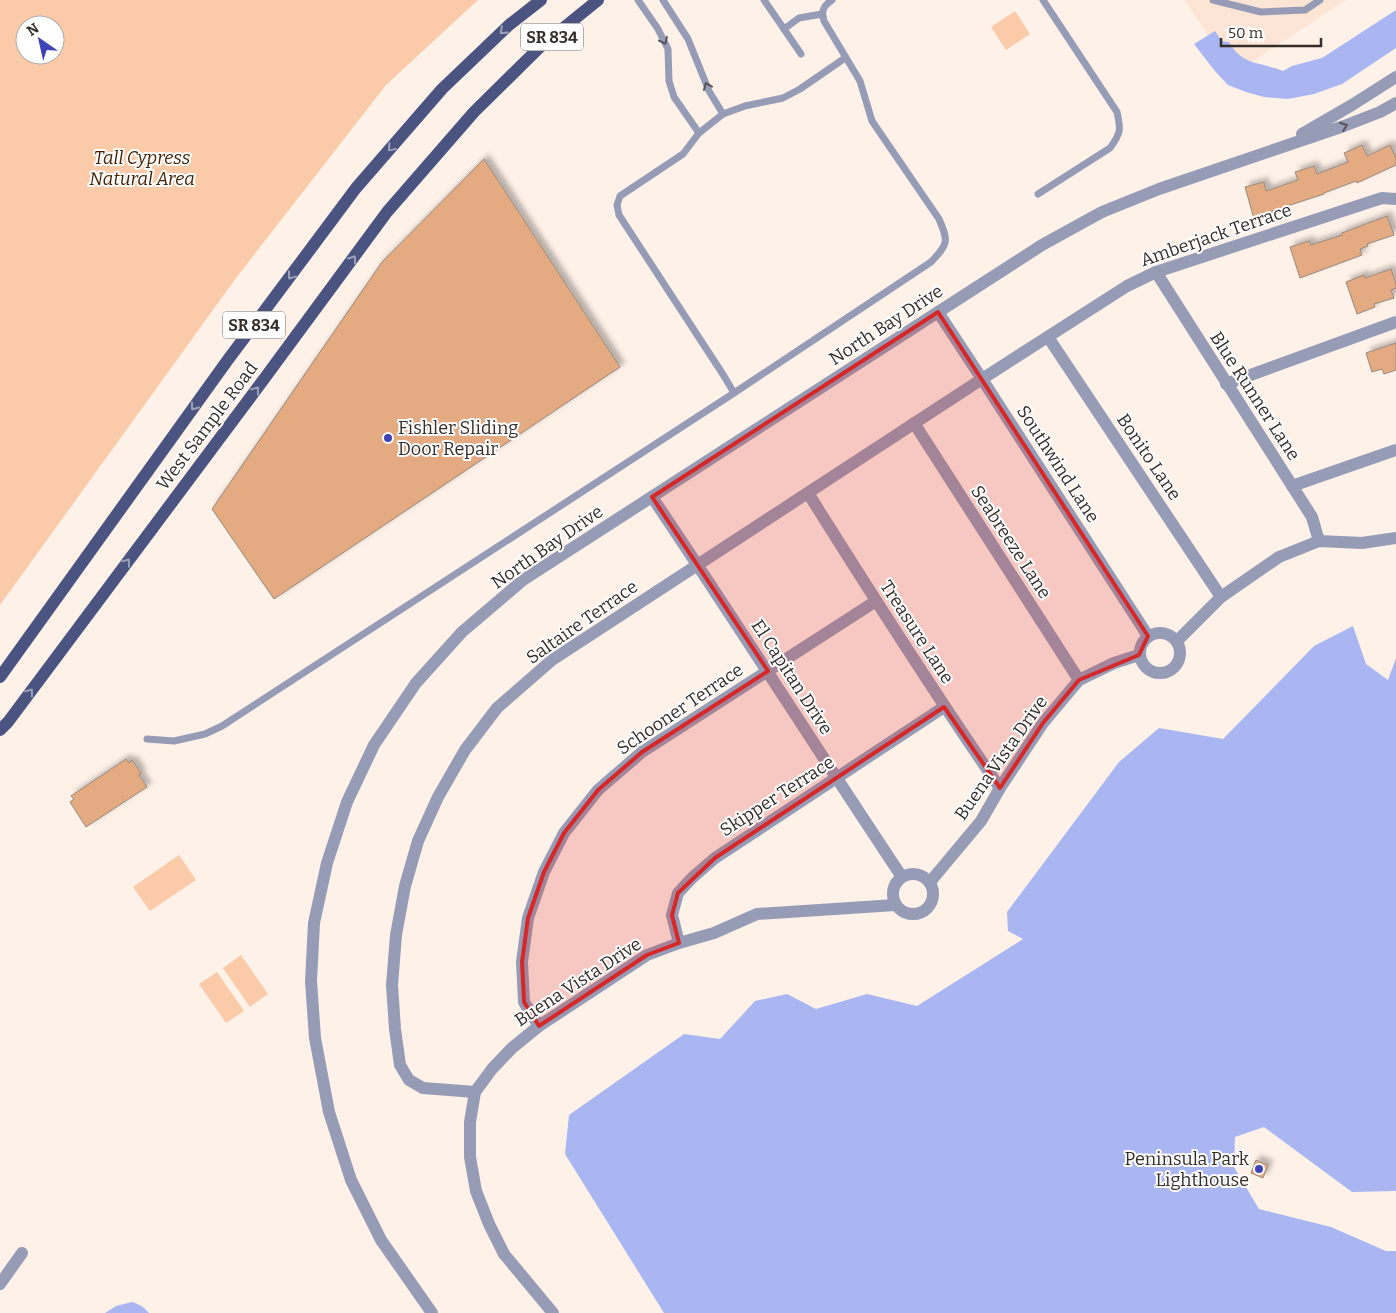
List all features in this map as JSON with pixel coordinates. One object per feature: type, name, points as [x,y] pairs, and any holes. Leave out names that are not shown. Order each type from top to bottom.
[{"type":"main road","name":"West Sample Road","points":[[0,677],[227,361],[356,188],[442,89],[509,25],[541,0]]},
{"type":"main road","name":"West Sample Road","points":[[0,730],[8,722],[387,212],[474,112],[540,47],[598,0]]},
{"type":"street","name":"North Bay Drive","points":[[1281,147],[1396,77]]},
{"type":"street","name":"North Bay Drive","points":[[432,1313],[381,1240],[351,1180],[329,1112],[315,1038],[311,980],[314,923],[327,863],[348,802],[374,745],[416,683],[462,632],[523,580],[1042,245],[1102,212],[1159,189],[1344,126],[1396,104]]},
{"type":"street","name":"Amberjack Terrace","points":[[982,379],[1127,286],[1156,272],[1382,198],[1396,199]]},
{"type":"street","name":"Blue Runner Lane","points":[[1156,272],[1312,517],[1319,542]]},
{"type":"street","name":"Southwind Lane","points":[[938,312],[1148,636]]},
{"type":"street","points":[[1226,384],[1396,322]]},
{"type":"street","name":"Bonito Lane","points":[[1048,336],[1222,597]]},
{"type":"street","name":"Saltaire Terrace","points":[[475,1092],[423,1088],[409,1080],[400,1065],[392,985],[396,934],[404,886],[418,841],[438,797],[465,750],[498,708],[552,660],[982,379]]},
{"type":"street","name":"Seabreeze Lane","points":[[914,423],[1079,680]]},
{"type":"street","points":[[1292,486],[1396,450]]},
{"type":"street","name":"Treasure Lane","points":[[808,492],[944,707],[1000,788]]},
{"type":"street","name":"El Capitan Drive","points":[[652,497],[902,877]]},
{"type":"street","points":[[1177,642],[1222,597],[1279,558],[1319,542],[1362,543],[1396,538]]},
{"type":"street","name":"Schooner Terrace","points":[[539,1026],[524,1002],[522,962],[528,918],[544,872],[564,833],[598,790],[642,752],[876,601]]},
{"type":"street","points":[[1160,632],[1172,636],[1177,642],[1180,654],[1175,666],[1170,670],[1157,673],[1150,671],[1141,662],[1139,655],[1141,644],[1148,636],[1160,632]]},
{"type":"street","name":"Buena Vista Drive","points":[[930,882],[981,821],[1000,788],[1043,723],[1079,680],[1114,663],[1139,655]]},
{"type":"street","name":"Skipper Terrace","points":[[679,943],[672,915],[678,893],[692,878],[715,858],[944,707]]},
{"type":"street","points":[[914,873],[920,874],[930,882],[933,888],[932,901],[924,911],[918,914],[905,913],[895,905],[892,893],[894,886],[902,877],[914,873]]},
{"type":"street","name":"Buena Vista Drive","points":[[475,1092],[492,1069],[512,1048],[539,1026],[647,955],[714,933],[757,914],[895,905]]},
{"type":"street","points":[[475,1092],[470,1122],[470,1157],[476,1191],[504,1254],[553,1313]]},
{"type":"street","points":[[0,1284],[22,1253]]},
{"type":"lane","points":[[638,0],[658,29],[668,49],[669,81],[674,97],[699,133]]},
{"type":"lane","points":[[663,0],[688,40],[709,91],[723,114]]},
{"type":"lane","points":[[764,0],[801,54]]},
{"type":"lane","points":[[147,739],[174,741],[205,734],[222,726],[734,393],[931,262],[945,243],[946,234],[939,219],[872,121],[860,81],[824,21],[823,8],[832,0]]},
{"type":"lane","points":[[1038,194],[1110,148],[1118,137],[1120,126],[1117,112],[1043,0]]},
{"type":"lane","points":[[1218,1],[1261,12],[1305,10],[1320,0]]},
{"type":"lane","points":[[784,29],[799,18],[822,14]]},
{"type":"lane","points":[[734,393],[619,215],[617,205],[620,196],[683,154],[699,133],[723,114],[745,106],[783,98],[800,89],[845,58]]},
{"type":"highlighted area","points":[[938,312],[1148,636],[1139,655],[1079,680],[1043,723],[1000,788],[944,707],[715,858],[678,893],[672,915],[679,943],[647,955],[539,1026],[524,1002],[522,962],[528,918],[544,872],[564,833],[598,790],[642,752],[768,671],[652,497]]},
{"type":"shaded area","points":[[1185,0],[1346,0],[1233,74]]},
{"type":"green space","name":"Tall Cypress Natural Area","points":[[0,0],[478,0],[386,85],[236,278],[0,605]]},
{"type":"green space","points":[[1015,11],[1030,34],[1006,50],[991,27]]},
{"type":"green space","points":[[179,855],[196,880],[150,911],[133,887]]},
{"type":"green space","points":[[241,955],[268,994],[250,1007],[223,968]]},
{"type":"green space","points":[[217,972],[244,1011],[226,1023],[199,984]]},
{"type":"water","points":[[1396,10],[1396,48],[1342,84],[1314,94],[1288,99],[1264,97],[1228,85],[1194,44],[1215,31],[1222,41],[1229,42],[1234,50],[1246,59],[1283,71],[1292,66],[1322,58]]},
{"type":"water","points":[[1353,626],[1366,664],[1388,680],[1396,658],[1396,1191],[1352,1192],[1264,1127],[1235,1137],[1234,1167],[1259,1209],[1331,1227],[1386,1251],[1396,1251],[1396,1313],[664,1313],[565,1154],[569,1115],[684,1034],[720,1039],[755,1001],[787,994],[816,1009],[867,994],[917,1006],[1023,939],[1008,931],[1007,912],[1119,762],[1159,728],[1223,739],[1314,646]]},
{"type":"water","points":[[132,1302],[141,1306],[149,1313],[105,1313],[116,1306]]},
{"type":"building","points":[[1362,145],[1367,156],[1390,145],[1396,158],[1396,165],[1357,183],[1356,181],[1254,219],[1245,187],[1264,182],[1266,191],[1298,180],[1295,172],[1314,166],[1317,174],[1348,162],[1344,153]]},
{"type":"building","name":"Fishler Sliding Door Repair","points":[[484,159],[620,367],[274,599],[212,509],[382,262]]},
{"type":"building","points":[[1387,216],[1394,235],[1367,244],[1368,246],[1360,249],[1362,255],[1300,278],[1290,247],[1309,241],[1311,245],[1342,235],[1342,233]]},
{"type":"building","points":[[1391,269],[1396,284],[1396,288],[1391,290],[1394,298],[1374,304],[1375,307],[1357,314],[1346,282],[1364,275],[1365,278]]},
{"type":"building","points":[[1396,343],[1396,370],[1384,374],[1382,369],[1372,372],[1366,353]]},
{"type":"building","points":[[126,759],[129,763],[132,760],[141,773],[139,775],[147,787],[86,827],[70,802],[74,799],[71,796]]},
{"type":"building","name":"Peninsula Park Lighthouse","points":[[1256,1160],[1268,1165],[1263,1178],[1251,1173]]},
{"type":"place","name":"Fishler Sliding Door Repair","points":[[388,438]]},
{"type":"place","name":"Peninsula Park Lighthouse","points":[[1259,1169]]}]
